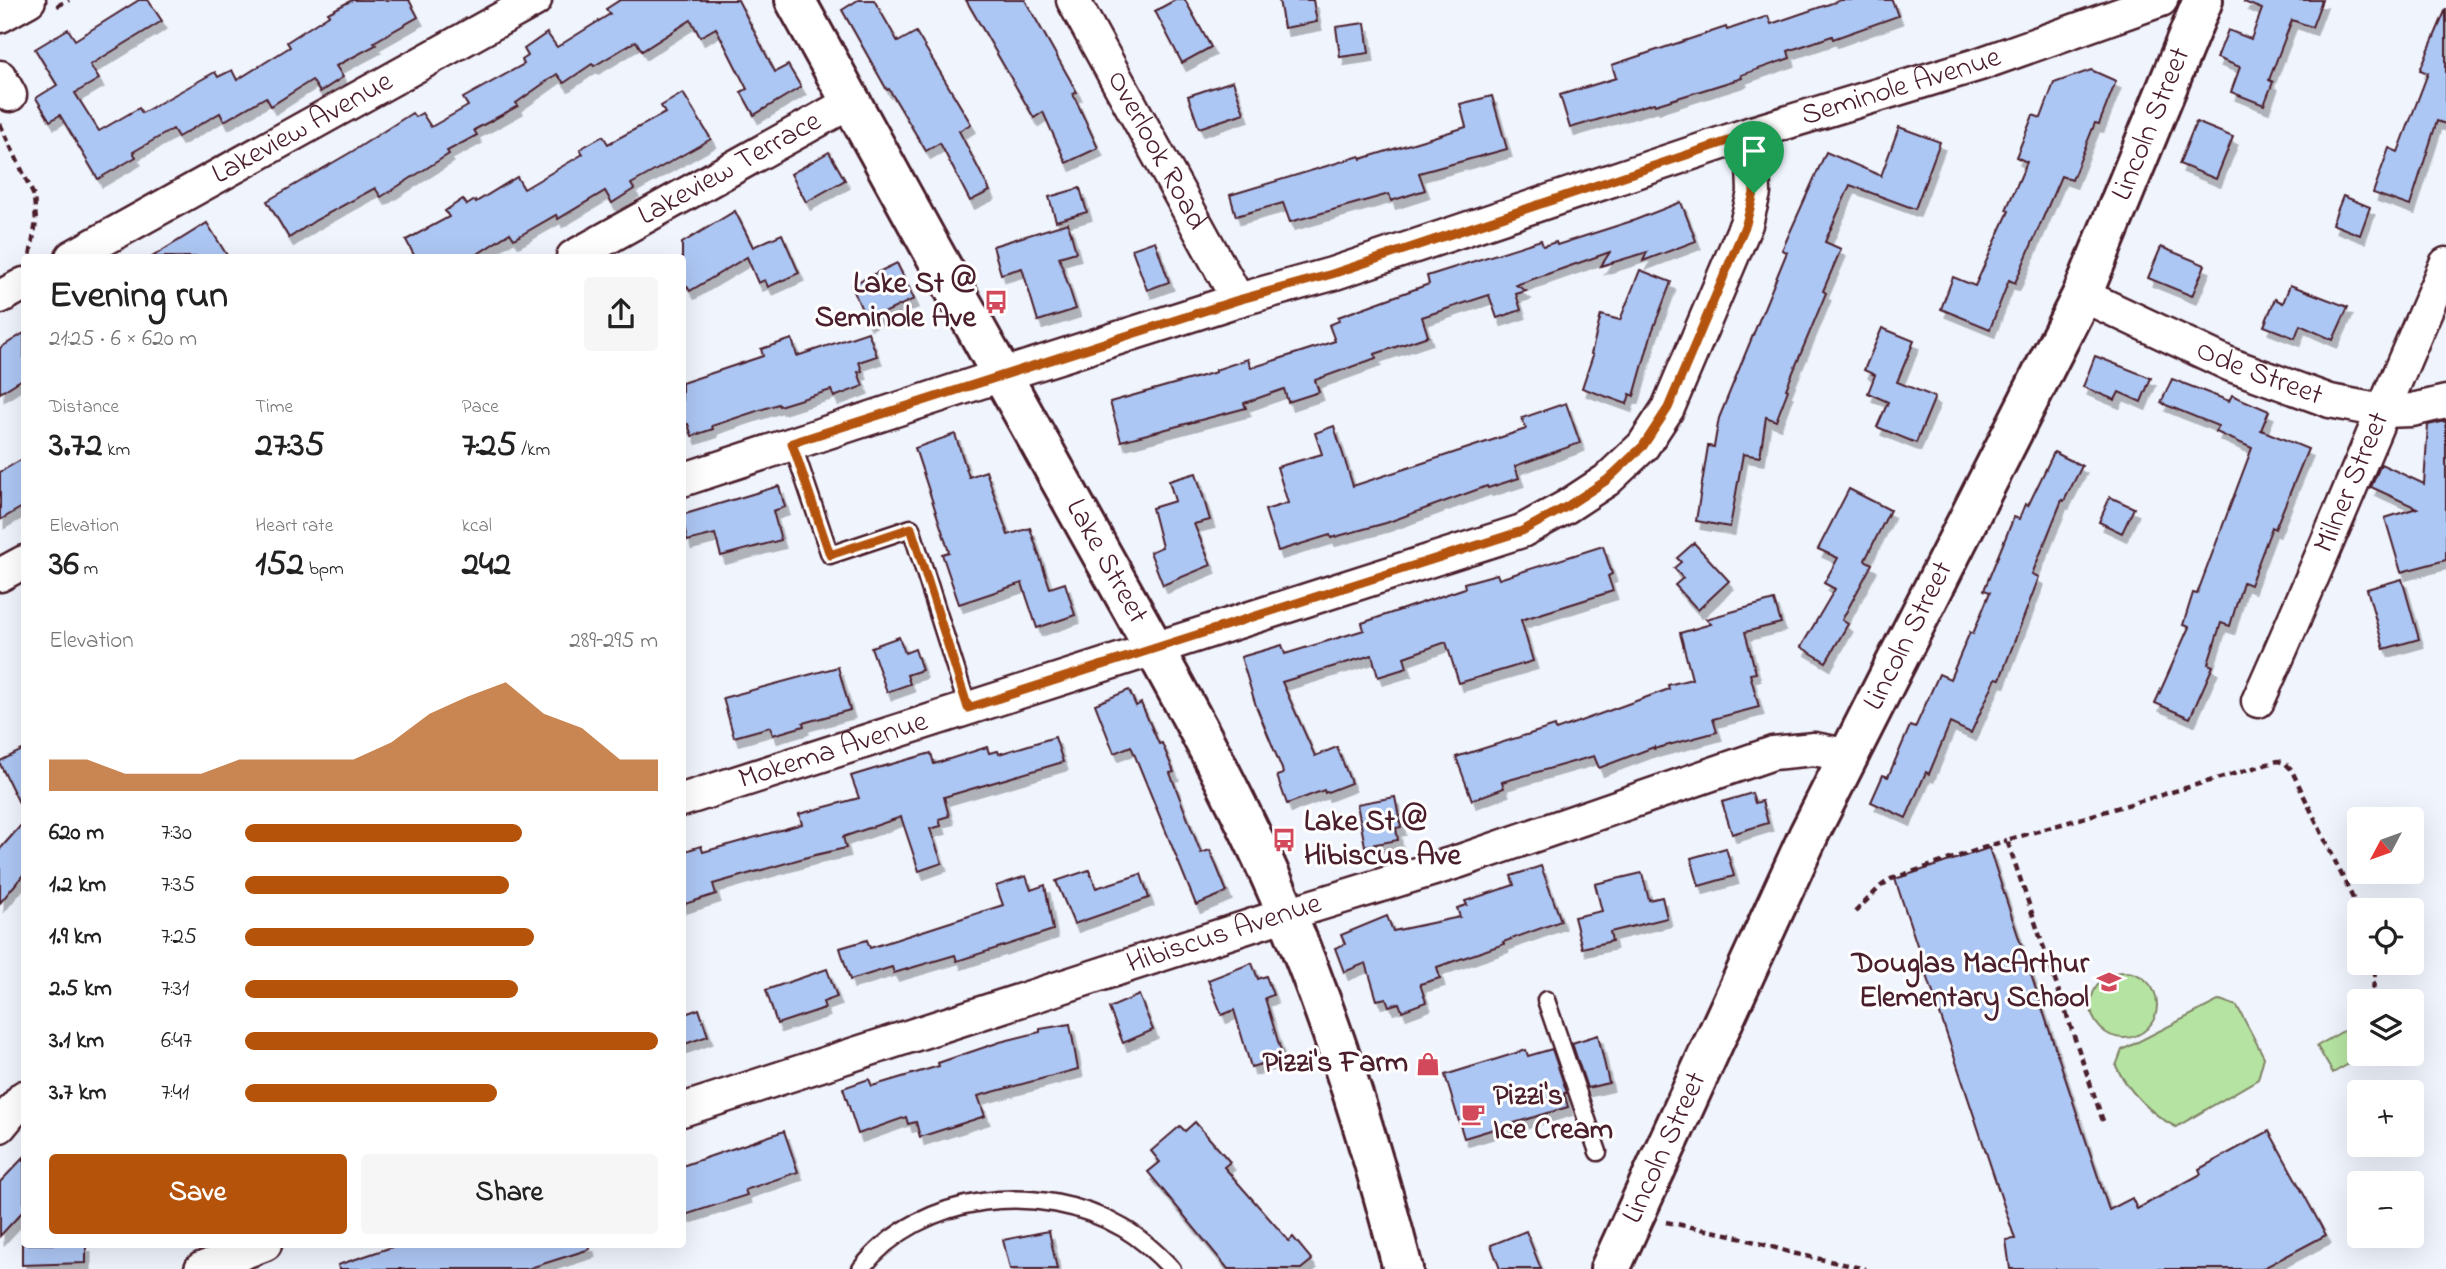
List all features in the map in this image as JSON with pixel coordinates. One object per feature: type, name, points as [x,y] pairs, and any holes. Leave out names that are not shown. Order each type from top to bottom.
[{"type":"street","points":[[0,16],[29,0]]},
{"type":"street","name":"Lakeview Avenue","points":[[77,254],[535,0]]},
{"type":"street","name":"Lake Street","points":[[795,0],[1154,648],[1224,782],[1287,914],[1343,1064],[1384,1194],[1403,1269]]},
{"type":"street","name":"Overlook Road","points":[[1073,0],[1238,300]]},
{"type":"street","name":"Seminole Avenue","points":[[686,479],[1238,300],[1332,274],[1752,133],[1980,64],[2161,0]]},
{"type":"street","name":"Lincoln Street","points":[[1610,1269],[1809,834],[2082,295],[2203,0]]},
{"type":"street","name":"Lakeview Terrace","points":[[578,254],[851,102]]},
{"type":"street","name":"Mokema Avenue","points":[[686,799],[1522,531],[1566,507],[1607,480],[1643,446],[1668,408],[1746,224],[1754,193],[1752,133]]},
{"type":"street","name":"Milner Street","points":[[2258,701],[2446,264]]},
{"type":"street","points":[[0,297],[21,286]]},
{"type":"street","name":"Ode Street","points":[[2082,295],[2231,365],[2330,401],[2382,411],[2412,410],[2446,402]]},
{"type":"street","points":[[0,575],[21,564]]},
{"type":"street","name":"Hibiscus Avenue","points":[[686,1109],[1287,914],[1460,861],[1773,753],[1814,749],[1850,756]]},
{"type":"street","points":[[0,1126],[21,1101]]},
{"type":"street","points":[[199,1269],[215,1248]]},
{"type":"street","points":[[199,1269],[254,1248]]},
{"type":"lane","points":[[792,443],[830,555],[911,528],[968,708]]},
{"type":"lane","points":[[1546,1000],[1598,1152]]},
{"type":"lane","points":[[861,1269],[899,1232],[934,1213],[1012,1199],[1042,1200],[1087,1212],[1122,1227],[1153,1249],[1172,1269]]},
{"type":"path","points":[[3,98],[34,196],[36,222],[31,254]]},
{"type":"path","points":[[1855,912],[1891,879],[2007,840],[2278,761],[2291,769],[2353,898]]},
{"type":"path","points":[[2007,840],[2103,1121]]},
{"type":"path","points":[[1657,1219],[1866,1269]]},
{"type":"green space","points":[[2124,972],[2137,974],[2152,987],[2157,1005],[2155,1018],[2142,1033],[2124,1038],[2111,1036],[2096,1023],[2091,1005],[2093,992],[2106,977]]},
{"type":"green space","points":[[2220,1000],[2237,1006],[2264,1057],[2258,1079],[2176,1127],[2141,1101],[2116,1066],[2122,1050]]},
{"type":"green space","points":[[2347,1029],[2347,1065],[2333,1073],[2317,1046]]},
{"type":"building","points":[[139,0],[148,0],[162,21],[90,65],[99,79],[75,93],[99,131],[139,108],[142,113],[215,72],[218,77],[232,70],[237,80],[290,47],[287,42],[329,15],[328,13],[352,0],[409,0],[418,17],[374,42],[376,45],[336,66],[343,77],[320,92],[312,80],[271,106],[266,97],[224,121],[220,113],[178,137],[173,129],[133,152],[136,157],[98,179],[60,115],[50,121],[36,98],[57,85],[35,49],[68,29],[75,40]]},
{"type":"building","points":[[620,0],[738,0],[775,72],[788,65],[801,87],[754,115],[741,92],[747,89],[716,28],[700,37],[691,20],[642,51],[636,41],[594,66],[592,64],[564,83],[557,74],[516,103],[518,106],[474,130],[477,135],[447,151],[449,154],[381,197],[375,188],[289,238],[267,201],[412,113],[415,117],[422,113],[431,127],[468,106],[463,98],[524,64],[522,60],[528,56],[524,49],[547,33],[557,47],[610,14],[606,9]]},
{"type":"building","points":[[858,0],[874,0],[898,42],[916,32],[971,124],[959,131],[990,191],[970,201],[940,143],[926,151],[889,89],[887,90],[842,10]]},
{"type":"building","points":[[966,0],[1025,0],[1077,92],[1073,94],[1098,148],[1066,163],[1043,112],[1034,118]]},
{"type":"building","points":[[1175,0],[1185,0],[1211,47],[1182,63],[1155,11]]},
{"type":"building","points":[[1279,0],[1313,0],[1317,22],[1284,28]]},
{"type":"building","points":[[1841,0],[1892,0],[1898,16],[1833,39],[1832,36],[1788,51],[1790,58],[1741,75],[1742,78],[1570,128],[1560,95],[1616,78],[1612,65],[1726,27],[1727,30],[1768,16],[1771,24]]},
{"type":"building","points":[[2322,0],[2312,27],[2292,20],[2269,80],[2273,82],[2264,105],[2231,92],[2240,67],[2217,58],[2228,30],[2251,39],[2262,9],[2244,2]]},
{"type":"building","points":[[2446,9],[2446,124],[2437,121],[2410,206],[2373,193],[2389,148],[2398,152],[2428,73],[2420,70]]},
{"type":"building","points":[[1365,23],[1369,53],[1340,57],[1336,27]]},
{"type":"building","points":[[2091,70],[2116,81],[2099,124],[2095,123],[2072,180],[2061,176],[2015,283],[2009,280],[1990,329],[1941,309],[1953,277],[1975,286],[2009,211],[2006,210],[2027,162],[2016,157],[2033,115],[2041,118],[2054,83]]},
{"type":"building","points":[[1233,81],[1244,113],[1199,128],[1188,96]]},
{"type":"building","points":[[683,93],[711,139],[631,184],[634,189],[612,203],[605,191],[558,219],[556,215],[514,239],[510,233],[478,254],[413,254],[406,240],[449,217],[445,211],[463,199],[467,205],[475,200],[476,202],[517,177],[524,189],[583,154],[580,149],[603,136],[608,144],[665,113],[661,106]]},
{"type":"building","points":[[1492,96],[1507,149],[1419,173],[1425,190],[1391,201],[1389,194],[1290,222],[1283,203],[1236,216],[1230,195],[1466,127],[1460,104]]},
{"type":"building","points":[[2196,122],[2233,137],[2216,179],[2179,164]]},
{"type":"building","points":[[1899,127],[1940,142],[1915,209],[1850,185],[1825,242],[1841,249],[1823,291],[1826,293],[1786,389],[1788,390],[1776,421],[1766,417],[1760,457],[1743,454],[1730,527],[1696,521],[1708,446],[1714,447],[1719,418],[1787,252],[1782,250],[1826,152],[1881,176]]},
{"type":"building","points":[[829,152],[845,180],[806,202],[791,174]]},
{"type":"building","points":[[1080,188],[1087,212],[1056,221],[1049,197]]},
{"type":"building","points":[[2343,196],[2370,207],[2360,235],[2332,224]]},
{"type":"building","points":[[1681,202],[1696,241],[1643,261],[1647,252],[1601,266],[1610,252],[1516,285],[1526,291],[1516,294],[1521,310],[1497,318],[1489,295],[1422,317],[1428,336],[1375,354],[1376,358],[1315,380],[1319,392],[1288,402],[1284,389],[1244,403],[1246,408],[1121,441],[1110,402],[1216,372],[1215,370],[1248,359],[1251,368],[1335,341],[1329,325],[1339,321],[1338,317],[1429,284],[1427,276],[1541,240],[1543,246],[1556,242],[1557,245]]},
{"type":"building","points":[[735,211],[753,247],[782,234],[799,273],[768,287],[765,280],[758,283],[747,257],[690,291],[686,285],[686,254],[682,254],[682,243]]},
{"type":"building","points":[[207,223],[226,254],[157,254]]},
{"type":"building","points":[[1068,223],[1076,252],[1059,257],[1076,309],[1038,321],[1022,268],[1001,274],[993,246]]},
{"type":"building","points":[[1155,241],[1169,282],[1147,290],[1132,249]]},
{"type":"building","points":[[2161,247],[2205,265],[2192,296],[2148,278]]},
{"type":"building","points":[[897,263],[914,299],[867,321],[851,285]]},
{"type":"building","points":[[1640,270],[1671,282],[1652,332],[1634,396],[1630,394],[1627,404],[1582,388],[1593,355],[1591,354],[1601,315],[1620,320]]},
{"type":"building","points":[[2290,285],[2348,307],[2333,340],[2300,325],[2295,338],[2264,326],[2275,299],[2283,303]]},
{"type":"building","points":[[1882,328],[1914,341],[1897,382],[1935,397],[1916,443],[1877,427],[1888,402],[1868,393],[1875,375],[1864,370]]},
{"type":"building","points":[[868,332],[877,356],[859,362],[862,371],[858,372],[863,386],[834,397],[831,390],[779,406],[778,404],[712,426],[713,429],[692,436],[686,425],[686,382],[763,356],[761,349],[792,339],[797,356]]},
{"type":"building","points":[[21,335],[21,380],[0,393],[0,348]]},
{"type":"building","points":[[2095,356],[2151,378],[2141,402],[2119,392],[2115,400],[2083,387]]},
{"type":"building","points":[[2172,379],[2229,401],[2232,395],[2269,411],[2261,430],[2308,449],[2275,529],[2272,527],[2250,585],[2243,582],[2230,626],[2221,623],[2208,664],[2213,666],[2190,718],[2155,703],[2189,627],[2183,625],[2193,593],[2197,594],[2252,448],[2216,432],[2218,426],[2161,403]]},
{"type":"building","points":[[1566,403],[1580,443],[1515,466],[1519,478],[1488,488],[1487,486],[1386,523],[1331,538],[1330,535],[1278,551],[1265,510],[1288,503],[1277,467],[1322,454],[1315,433],[1334,426],[1353,486],[1526,429],[1522,418]]},
{"type":"building","points":[[2446,421],[2446,560],[2401,572],[2385,518],[2417,508],[2371,487],[2381,464],[2424,484],[2428,425]]},
{"type":"building","points":[[955,434],[969,477],[986,471],[1008,535],[1030,528],[1050,588],[1065,583],[1075,615],[1037,628],[1022,583],[959,604],[942,554],[949,552],[915,448]]},
{"type":"building","points":[[2054,452],[2082,466],[2064,501],[2062,500],[2032,574],[2039,577],[2000,679],[1996,678],[1971,733],[1950,723],[1929,774],[1926,772],[1906,818],[1871,802],[1883,775],[1888,777],[1910,726],[1915,728],[1939,674],[1950,679],[1990,592],[1984,590],[2014,517],[2019,519],[2025,504],[2028,506]]},
{"type":"building","points":[[21,460],[21,508],[0,520],[0,472]]},
{"type":"building","points":[[1196,473],[1210,520],[1194,524],[1211,565],[1163,585],[1150,552],[1162,547],[1152,508],[1175,501],[1169,481]]},
{"type":"building","points":[[779,486],[785,507],[773,511],[781,540],[721,556],[715,534],[687,541],[686,514]]},
{"type":"building","points":[[1849,489],[1890,510],[1865,560],[1872,564],[1842,620],[1848,624],[1826,662],[1801,647],[1835,589],[1824,583],[1838,558],[1818,549]]},
{"type":"building","points":[[2110,497],[2134,508],[2122,533],[2099,522]]},
{"type":"building","points":[[1694,543],[1729,581],[1698,610],[1675,585],[1683,578],[1674,568],[1681,562],[1677,558]]},
{"type":"building","points":[[1603,546],[1612,574],[1608,576],[1613,591],[1521,620],[1533,661],[1459,683],[1446,642],[1404,657],[1407,668],[1378,677],[1372,655],[1282,682],[1315,756],[1337,747],[1351,783],[1287,804],[1277,776],[1283,774],[1282,769],[1256,706],[1241,657],[1282,645],[1285,654],[1364,630],[1362,623],[1465,588],[1464,583],[1497,574],[1499,579]]},
{"type":"building","points":[[2402,579],[2419,639],[2384,649],[2367,589]]},
{"type":"building","points":[[1774,600],[1781,623],[1745,632],[1756,673],[1750,674],[1759,707],[1713,719],[1717,732],[1654,747],[1599,768],[1594,756],[1502,782],[1504,788],[1472,800],[1456,757],[1555,726],[1556,730],[1669,689],[1668,685],[1692,679],[1680,633],[1711,624],[1706,619]]},
{"type":"building","points":[[899,637],[905,653],[915,649],[922,670],[907,675],[910,684],[887,692],[871,647]]},
{"type":"building","points":[[838,667],[850,710],[803,723],[804,726],[773,735],[770,727],[734,737],[723,698]]},
{"type":"building","points":[[1129,690],[1136,706],[1141,703],[1159,744],[1162,743],[1174,772],[1170,773],[1201,853],[1210,850],[1227,892],[1196,905],[1131,746],[1114,753],[1095,704]]},
{"type":"building","points":[[1055,737],[1063,762],[944,797],[949,816],[939,819],[941,826],[930,829],[942,863],[919,871],[901,817],[843,837],[846,848],[713,884],[716,894],[686,904],[686,851],[701,846],[703,852],[802,824],[799,814],[859,798],[851,776],[931,753],[934,764],[987,747],[989,753],[998,751],[999,754]]},
{"type":"building","points":[[21,750],[21,807],[0,764],[0,761]]},
{"type":"building","points":[[1752,793],[1755,803],[1762,801],[1768,823],[1732,834],[1722,802]]},
{"type":"building","points":[[1395,797],[1401,827],[1396,828],[1398,840],[1365,846],[1357,804]]},
{"type":"building","points":[[21,825],[21,878],[0,903],[0,849]]},
{"type":"building","points":[[1726,848],[1734,876],[1699,886],[1691,858]]},
{"type":"building","points":[[1989,848],[2109,1210],[2132,1198],[2137,1209],[2201,1174],[2199,1169],[2269,1131],[2326,1235],[2262,1269],[2010,1269],[2006,1240],[2015,1239],[1895,879]]},
{"type":"building","points":[[1541,866],[1561,921],[1437,967],[1440,978],[1420,984],[1426,1002],[1402,1011],[1399,1003],[1389,1006],[1386,998],[1377,1000],[1366,963],[1344,972],[1335,948],[1345,944],[1341,935],[1387,916],[1393,931],[1460,917],[1457,908],[1467,905],[1465,901],[1514,885],[1511,876]]},
{"type":"building","points":[[1089,870],[1096,888],[1141,874],[1149,898],[1074,924],[1056,881]]},
{"type":"building","points":[[1642,873],[1649,900],[1662,897],[1667,918],[1610,932],[1612,941],[1582,948],[1574,917],[1602,911],[1595,884]]},
{"type":"building","points":[[1026,876],[1031,890],[1045,885],[1053,930],[957,961],[955,955],[894,973],[892,967],[850,980],[840,948],[867,940],[870,948],[1003,905],[996,886]]},
{"type":"building","points":[[1252,963],[1258,979],[1266,976],[1273,995],[1265,998],[1283,1058],[1251,1067],[1234,1010],[1222,1015],[1208,980]]},
{"type":"building","points":[[827,969],[837,997],[823,1002],[825,1008],[777,1024],[766,990]]},
{"type":"building","points":[[1139,995],[1153,1030],[1123,1043],[1109,1008]]},
{"type":"building","points":[[699,1009],[708,1036],[686,1044],[686,1014]]},
{"type":"building","points":[[1070,1024],[1078,1069],[978,1096],[985,1116],[920,1137],[916,1122],[908,1124],[906,1117],[858,1134],[843,1088],[869,1079],[872,1086],[939,1066],[938,1063],[1000,1042],[1040,1032],[1040,1029]]},
{"type":"building","points":[[1598,1035],[1609,1083],[1587,1088],[1572,1043]]},
{"type":"building","points":[[1552,1049],[1567,1093],[1564,1093],[1568,1107],[1464,1138],[1445,1075],[1526,1050],[1528,1056]]},
{"type":"building","points":[[1195,1122],[1230,1162],[1224,1167],[1289,1241],[1293,1237],[1312,1260],[1301,1269],[1228,1269],[1148,1172],[1160,1162],[1151,1151],[1180,1126],[1185,1131]]},
{"type":"building","points":[[784,1131],[798,1172],[745,1190],[747,1195],[686,1215],[686,1165]]},
{"type":"building","points":[[21,1160],[21,1213],[0,1236],[0,1182]]},
{"type":"building","points":[[1049,1231],[1057,1269],[1010,1269],[1003,1240]]},
{"type":"building","points":[[1526,1231],[1541,1269],[1500,1269],[1491,1245]]},
{"type":"building","points":[[22,1248],[86,1248],[86,1263],[22,1265]]},
{"type":"building","points":[[389,1248],[590,1249],[527,1269],[339,1269],[338,1265]]},
{"type":"place","name":"Lake St @ Seminole Ave","points":[[996,302]]},
{"type":"place","name":"Lake St @ Hibiscus Ave","points":[[1284,840]]},
{"type":"place","name":"Douglas MacArthur Elementary School","points":[[2109,982]]},
{"type":"place","name":"Pizzi's Farm","points":[[1428,1064]]},
{"type":"place","name":"Pizzi's Ice Cream","points":[[1473,1114]]},
{"type":"route","points":[[1752,133],[1754,193],[1746,224],[1668,408],[1643,446],[1607,480],[1566,507],[1522,531],[968,708],[911,528],[830,555],[792,443],[1238,300],[1332,274],[1752,133]]}]
